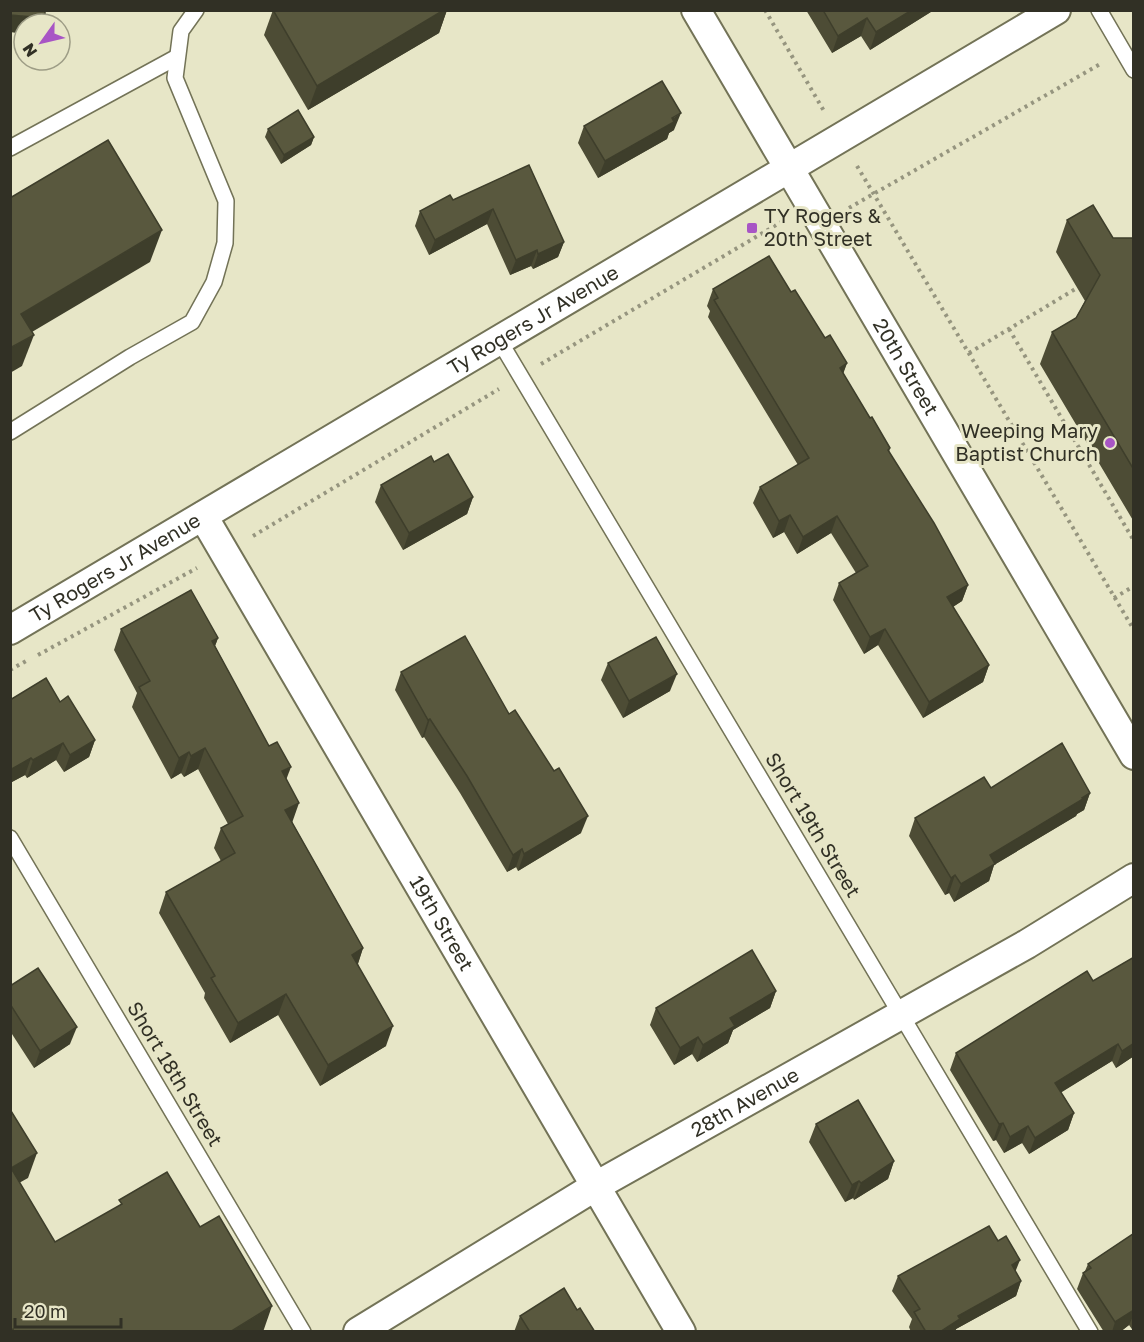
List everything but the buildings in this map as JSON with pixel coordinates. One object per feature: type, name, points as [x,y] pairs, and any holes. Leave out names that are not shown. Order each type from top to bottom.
[{"type":"street","name":"20th Street","points":[[696,10],[1134,755]]},
{"type":"street","name":"Ty Rogers Jr Avenue","points":[[10,630],[1056,10]]},
{"type":"street","name":"19th Street","points":[[203,516],[681,1332]]},
{"type":"street","name":"28th Avenue","points":[[358,1332],[596,1186],[902,1015],[1026,944],[1134,878]]},
{"type":"lane","points":[[10,432],[130,357],[192,322],[214,282],[225,243],[226,201],[175,78],[181,31],[196,10]]},
{"type":"lane","points":[[1098,10],[1134,70]]},
{"type":"lane","points":[[10,148],[177,57]]},
{"type":"lane","name":"Short 19th Street","points":[[499,340],[1090,1332]]},
{"type":"lane","name":"Short 18th Street","points":[[10,838],[303,1332]]},
{"type":"path","points":[[765,10],[1134,630]]},
{"type":"path","points":[[10,670],[225,553],[811,205],[847,209],[1123,51]]},
{"type":"path","points":[[969,353],[1084,284]]},
{"type":"path","points":[[1009,329],[1134,541]]},
{"type":"path","points":[[1114,598],[1134,586]]},
{"type":"place","name":"TY Rogers & 20th Street","points":[[752,228]]},
{"type":"place","name":"Weeping Mary Baptist Church","points":[[1110,443]]}]
